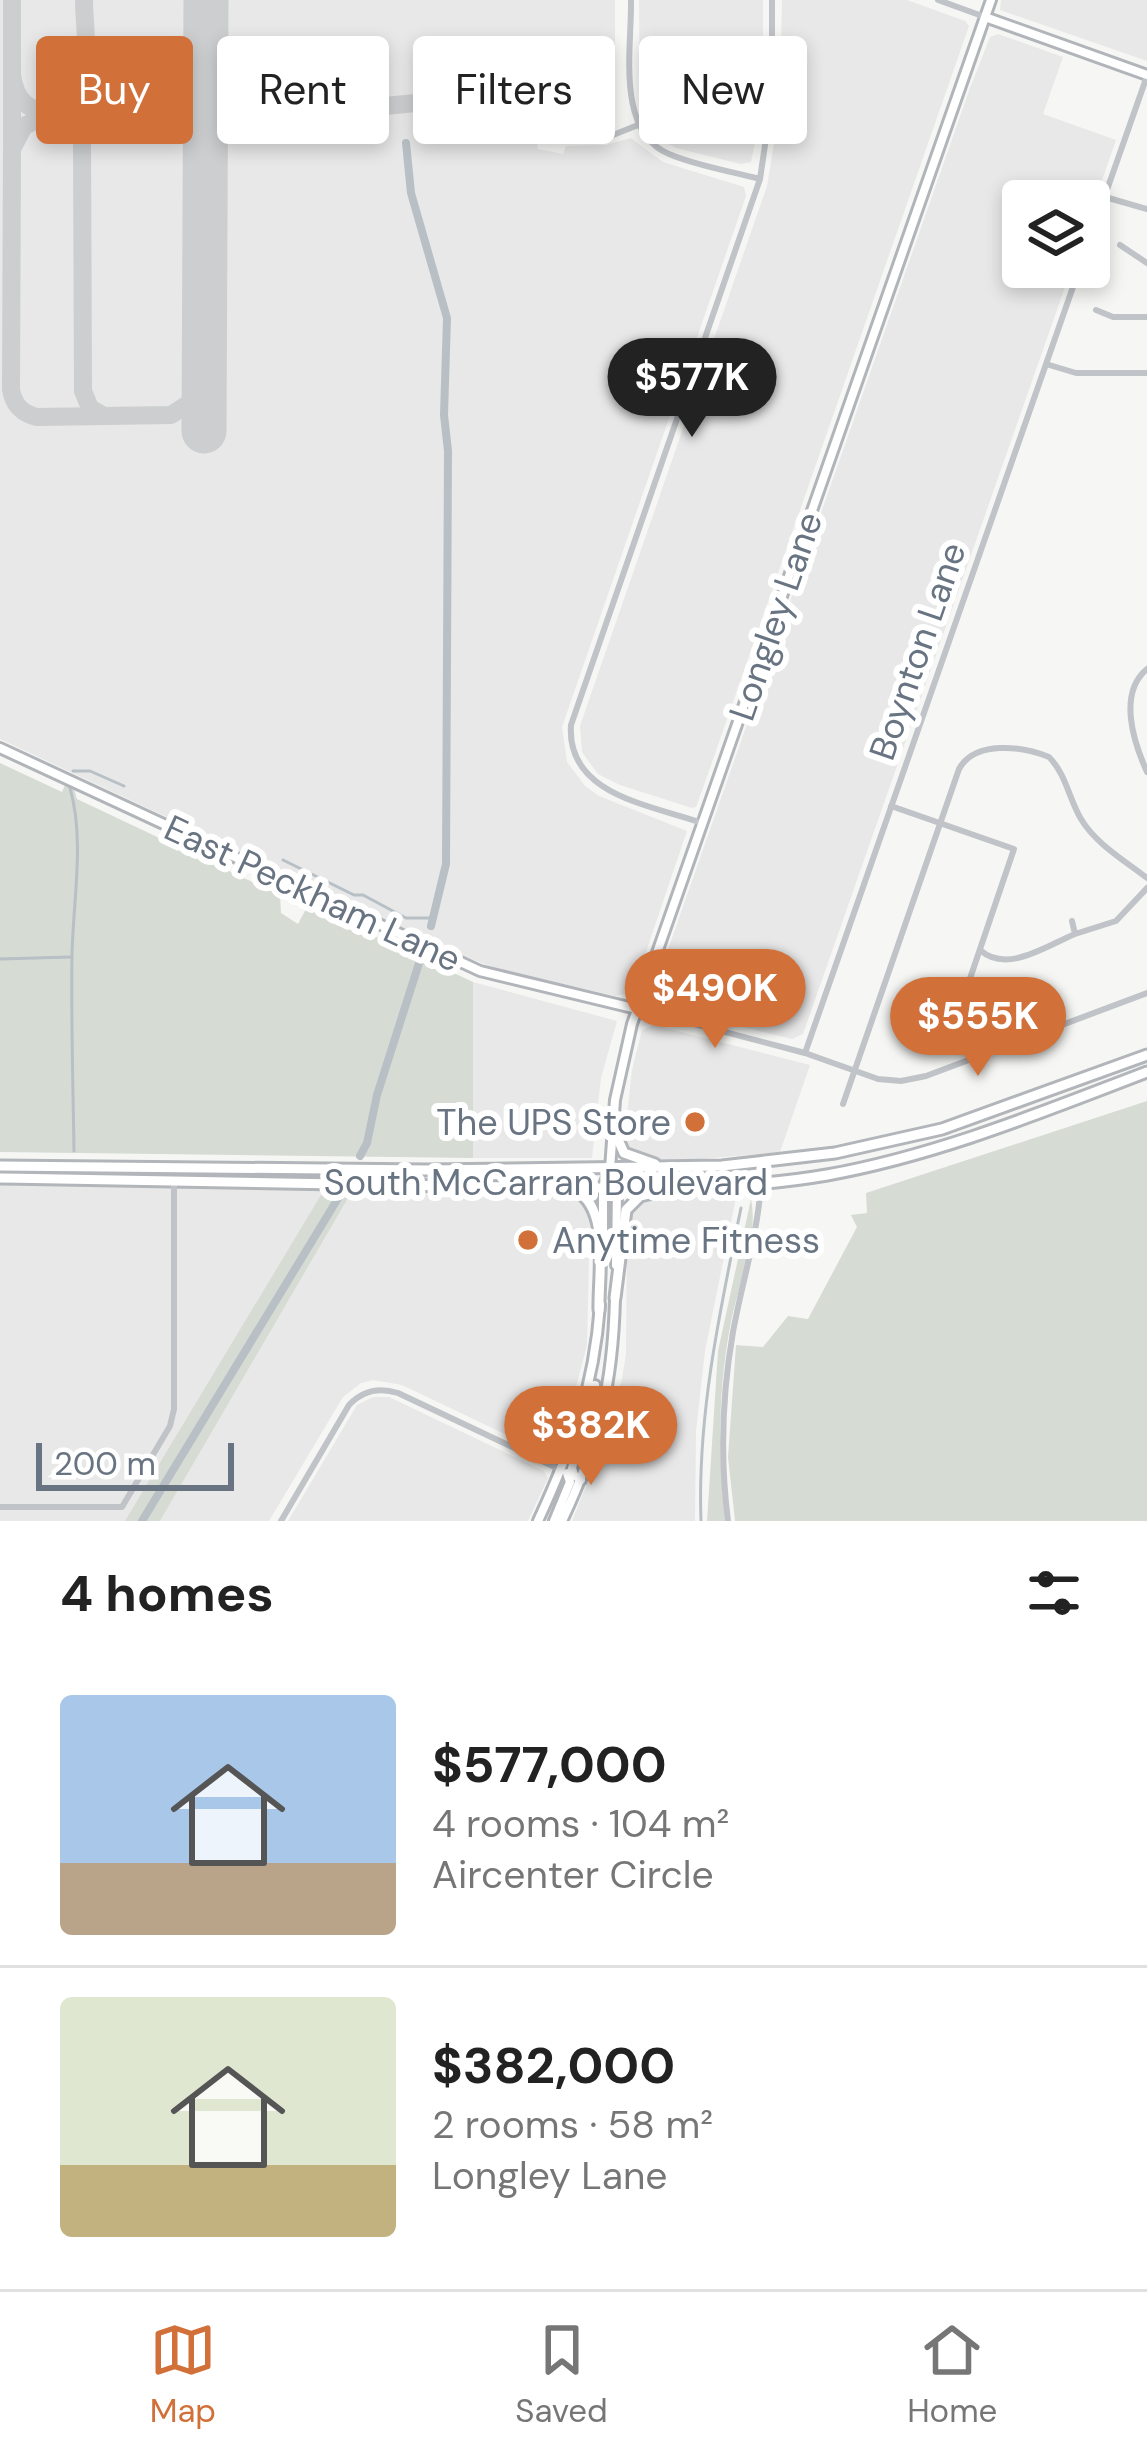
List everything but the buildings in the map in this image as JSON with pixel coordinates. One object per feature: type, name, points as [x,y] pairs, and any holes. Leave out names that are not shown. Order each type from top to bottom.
[{"type":"main road","name":"Longley Lane","points":[[538,1521],[578,1430],[595,1360],[604,1188],[620,1074],[637,1009],[991,0]]},
{"type":"main road","points":[[985,16],[1147,75]]},
{"type":"main road","name":"East Peckham Lane","points":[[0,748],[480,970],[637,1009]]},
{"type":"main road","name":"South McCarran Boulevard","points":[[0,1166],[610,1169],[782,1160],[900,1139],[983,1116],[1147,1055]]},
{"type":"main road","name":"South McCarran Boulevard","points":[[0,1178],[564,1188],[761,1183],[910,1156],[1147,1072]]},
{"type":"main road","points":[[613,1128],[618,1145],[631,1158],[684,1168]]},
{"type":"main road","points":[[174,1180],[188,1174],[296,1169]]},
{"type":"main road","name":"Longley Lane","points":[[558,1521],[581,1480],[607,1400],[617,1188],[610,1169]]},
{"type":"main road","points":[[564,1188],[580,1192],[595,1209],[599,1310]]},
{"type":"main road","points":[[615,1298],[626,1210],[640,1196],[677,1188]]},
{"type":"main road","points":[[581,1480],[572,1468],[591,1409],[595,1360]]},
{"type":"main road","points":[[558,1521],[570,1482],[561,1470]]},
{"type":"street","points":[[631,0],[632,99],[638,125],[666,152],[760,178]]},
{"type":"street","points":[[702,824],[596,784],[574,755],[571,725],[760,178],[772,97],[772,0]]},
{"type":"street","points":[[938,0],[985,16]]},
{"type":"street","points":[[1110,182],[1147,75]]},
{"type":"street","points":[[615,134],[638,125]]},
{"type":"street","points":[[1110,198],[1147,209]]},
{"type":"street","points":[[1120,245],[1147,263]]},
{"type":"street","name":"Boynton Lane","points":[[805,1054],[1073,288]]},
{"type":"street","points":[[1096,310],[1113,316],[1147,317]]},
{"type":"street","points":[[1046,364],[1076,373],[1147,373]]},
{"type":"street","points":[[1147,669],[1133,684],[1129,701],[1147,772]]},
{"type":"street","points":[[843,1104],[961,763],[971,753],[987,748],[1036,752],[1049,758],[1059,769],[1085,826],[1147,878]]},
{"type":"street","points":[[891,806],[1014,849],[960,1015],[974,1058]]},
{"type":"street","points":[[980,950],[992,959],[1011,961],[1116,921],[1147,888]]},
{"type":"street","points":[[1072,921],[1075,934]]},
{"type":"street","points":[[637,1009],[805,1054],[878,1079],[901,1081],[1147,993]]},
{"type":"street","points":[[0,1507],[122,1507],[170,1426],[174,1413],[174,1180]]},
{"type":"street","points":[[728,1521],[723,1450],[727,1373],[756,1232],[761,1183]]},
{"type":"street","points":[[280,1521],[350,1405],[370,1391],[398,1393],[561,1470]]},
{"type":"shaded area","points":[[0,0],[615,0],[615,36],[413,36],[413,144],[537,144],[538,149],[563,154],[566,146],[615,144],[631,138],[663,162],[744,187],[746,196],[562,727],[567,762],[585,786],[687,831],[632,993],[615,996],[497,969],[459,954],[0,739]]},
{"type":"shaded area","points":[[639,0],[763,0],[763,36],[639,36]]},
{"type":"shaded area","points":[[782,0],[907,0],[969,26],[703,788],[692,808],[598,774],[582,752],[580,726],[767,186],[774,144],[807,144],[807,36],[781,36]]},
{"type":"shaded area","points":[[1001,0],[1147,0],[1147,61],[1000,10]]},
{"type":"shaded area","points":[[998,34],[1063,57],[1043,114],[1116,140],[1102,180],[1002,180],[1002,288],[1065,288],[803,1034],[792,1039],[665,1008],[652,997],[990,37]]},
{"type":"shaded area","points":[[669,144],[755,144],[751,162],[741,164]]},
{"type":"shaded area","points":[[0,763],[62,792],[65,785],[74,789],[77,799],[280,895],[281,913],[298,924],[308,905],[473,982],[473,1158],[0,1152]]},
{"type":"shaded area","points":[[473,982],[617,1021],[601,1078],[592,1158],[473,1158]]},
{"type":"shaded area","points":[[654,1025],[810,1065],[780,1152],[690,1160],[653,1159],[630,1151],[624,1142],[632,1070],[642,1030]]},
{"type":"shaded area","points":[[1147,1101],[1147,1521],[735,1521],[728,1457],[736,1345],[763,1347],[788,1316],[808,1319],[857,1227],[851,1215],[867,1213],[866,1193]]},
{"type":"shaded area","points":[[0,1184],[329,1189],[131,1521],[0,1521]]},
{"type":"shaded area","points":[[352,1192],[568,1194],[585,1205],[590,1216],[587,1345],[561,1444],[549,1455],[402,1385],[373,1380],[343,1397],[269,1521],[160,1521]]},
{"type":"shaded area","points":[[737,1193],[705,1351],[696,1431],[695,1521],[572,1521],[622,1379],[631,1210],[651,1196]]},
{"type":"shaded area","points":[[321,1195],[350,1195],[160,1521],[125,1521]]},
{"type":"shaded area","points":[[751,1199],[750,1247],[723,1375],[720,1448],[725,1521],[707,1521],[718,1351]]},
{"type":"shaded area","points":[[373,1397],[389,1397],[544,1471],[548,1478],[528,1521],[288,1521],[357,1405]]},
{"type":"waterway","points":[[406,143],[411,193],[447,318],[446,864],[431,926]]},
{"type":"waterway","points":[[73,771],[90,771],[124,786]]},
{"type":"waterway","points":[[70,788],[77,849],[72,955],[74,1151]]},
{"type":"waterway","points":[[283,860],[406,918],[433,918]]},
{"type":"waterway","points":[[0,959],[70,957]]},
{"type":"waterway","points":[[360,1156],[421,957]]},
{"type":"waterway","points":[[142,1521],[340,1195]]},
{"type":"waterway","points":[[701,1521],[706,1403],[741,1208]]},
{"type":"taxiway","points":[[12,0],[12,145]]},
{"type":"taxiway","points":[[84,0],[86,36]]},
{"type":"taxiway","points":[[12,75],[23,102],[64,119],[82,137],[83,391],[90,408],[104,416]]},
{"type":"taxiway","points":[[193,98],[206,82]]},
{"type":"taxiway","points":[[206,110],[323,112],[413,103]]},
{"type":"taxiway","points":[[36,120],[24,126],[12,149],[11,389],[16,404],[37,417],[171,415],[194,400],[204,372]]},
{"type":"runway","points":[[204,431],[206,0]]},
{"type":"place","name":"The UPS Store","points":[[695,1122]]},
{"type":"place","name":"Anytime Fitness","points":[[528,1240]]}]
